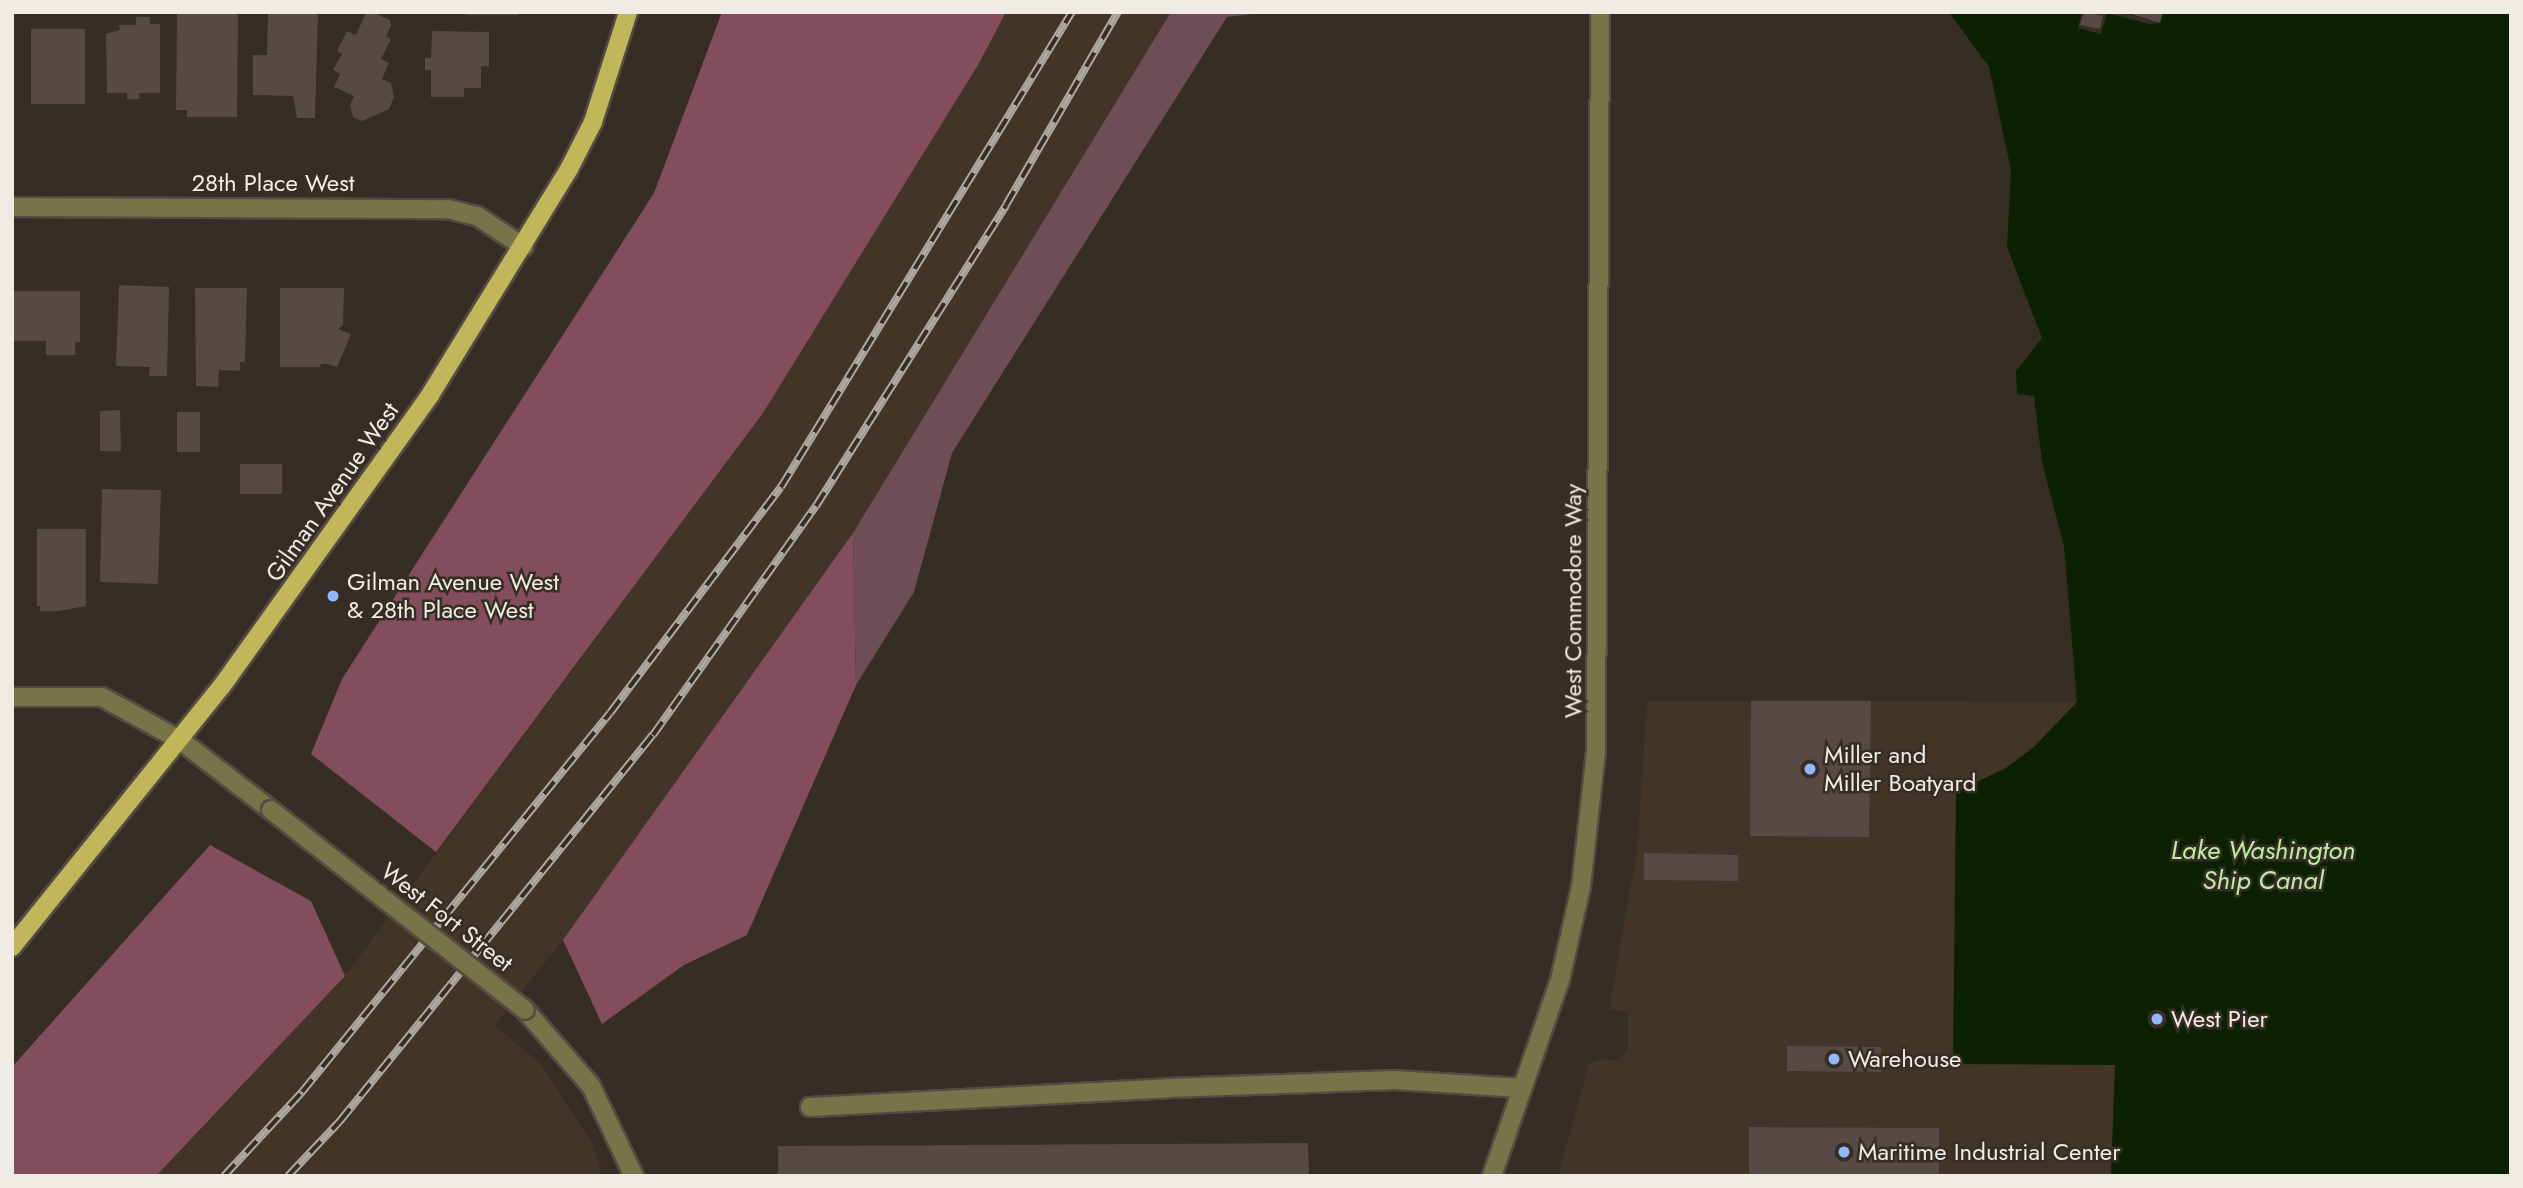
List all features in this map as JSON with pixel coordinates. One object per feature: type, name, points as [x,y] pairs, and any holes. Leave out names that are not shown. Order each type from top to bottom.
[{"type":"main road","name":"Gilman Avenue West","points":[[12,947],[180,740],[303,576],[430,395],[524,247],[593,122],[626,19]]},
{"type":"street","name":"West Commodore Way","points":[[1492,1176],[1560,980],[1581,887],[1596,752],[1600,12]]},
{"type":"street","name":"28th Place West","points":[[12,207],[448,209],[477,216],[524,247]]},
{"type":"street","name":"West Fort Street","points":[[12,697],[102,697],[180,740],[271,810],[525,1010],[591,1086],[634,1176]]},
{"type":"street","points":[[810,1107],[1381,1081],[1521,1088]]},
{"type":"shaded area","points":[[722,12],[1006,12],[978,65],[763,413],[436,852],[311,754],[342,679],[654,193]]},
{"type":"shaded area","points":[[1006,12],[1173,12],[964,357],[853,533],[750,686],[563,940],[495,1025],[541,1064],[593,1145],[602,1176],[156,1176],[345,976],[763,413],[978,65]]},
{"type":"shaded area","points":[[1171,12],[1269,12],[1227,17],[952,453],[914,592],[856,685],[853,533]]},
{"type":"shaded area","points":[[853,533],[856,685],[747,935],[684,965],[602,1024],[563,940]]},
{"type":"shaded area","name":"Maritime Industrial Center","points":[[1647,701],[2077,702],[2034,747],[2006,768],[1956,792],[2115,1065],[2111,1176],[1558,1176],[1589,1064],[1603,1059],[1619,1061],[1628,1049],[1628,1013],[1609,1009],[1637,851]]},
{"type":"shaded area","points":[[210,845],[311,901],[345,976],[156,1176],[12,1176],[12,1067]]},
{"type":"water","name":"Lake Washington Ship Canal","points":[[1949,12],[2511,12],[2511,1176],[2111,1176],[2115,1065],[1953,1064],[1956,792],[2006,768],[2034,747],[2077,702],[2064,546],[2042,462],[2034,396],[2017,394],[2016,371],[2042,338],[2007,247],[2011,170],[1989,67]]},
{"type":"pier","points":[[2082,12],[2121,12],[2160,23],[2149,24],[2107,13],[2101,34],[2078,28]]},
{"type":"building","points":[[177,12],[238,12],[237,117],[187,117],[187,110],[176,110]]},
{"type":"building","points":[[268,12],[318,12],[315,118],[297,118],[293,96],[253,95],[253,55],[267,55]]},
{"type":"building","points":[[372,12],[390,20],[391,26],[386,36],[391,39],[381,59],[389,63],[382,79],[391,83],[394,97],[389,109],[362,121],[353,117],[350,105],[354,96],[334,87],[340,74],[333,70],[342,54],[337,51],[347,31],[356,35],[366,13]]},
{"type":"building","points":[[467,12],[518,12],[518,15],[467,15]]},
{"type":"building","points":[[2084,12],[2103,16],[2100,29],[2080,25]]},
{"type":"building","points":[[2124,12],[2163,12],[2160,23]]},
{"type":"building","points":[[136,17],[150,17],[150,24],[160,24],[160,93],[139,93],[139,99],[127,99],[127,93],[107,93],[106,34],[120,30],[119,25],[136,25]]},
{"type":"building","points":[[31,29],[85,29],[85,104],[31,104]]},
{"type":"building","points":[[432,31],[489,32],[489,67],[481,66],[481,88],[464,88],[464,97],[431,97],[431,70],[425,70],[425,58],[431,58]]},
{"type":"building","points":[[119,285],[169,287],[167,376],[149,376],[150,367],[116,366]]},
{"type":"building","points":[[195,288],[247,288],[245,362],[240,362],[240,371],[219,370],[218,387],[196,386]]},
{"type":"building","points":[[280,288],[344,288],[343,325],[338,329],[351,334],[337,367],[321,364],[320,367],[280,367]]},
{"type":"building","points":[[12,291],[80,291],[80,342],[75,342],[75,355],[46,355],[46,341],[12,341]]},
{"type":"building","points":[[120,410],[121,451],[100,451],[100,411]]},
{"type":"building","points":[[177,412],[200,412],[200,452],[177,452]]},
{"type":"building","points":[[240,464],[282,464],[282,494],[240,494]]},
{"type":"building","points":[[102,489],[161,490],[158,584],[100,582]]},
{"type":"building","points":[[37,529],[86,529],[86,606],[40,611],[40,606],[37,606]]},
{"type":"building","name":"Miller and Miller Boatyard","points":[[1751,701],[1871,701],[1869,837],[1750,836]]},
{"type":"building","points":[[1644,853],[1738,855],[1738,881],[1644,880]]},
{"type":"building","name":"Warehouse","points":[[1787,1046],[1881,1047],[1881,1072],[1787,1071]]},
{"type":"building","name":"Maritime Industrial Center","points":[[1749,1127],[1939,1128],[1939,1176],[1749,1176]]},
{"type":"building","points":[[1308,1143],[1309,1176],[778,1176],[778,1146]]},
{"type":"railway","points":[[224,1176],[302,1092],[610,713],[781,487],[1072,12]]},
{"type":"railway","points":[[288,1176],[340,1121],[653,735],[816,506],[1006,205],[1118,12]]},
{"type":"place","name":"Gilman Avenue West & 28th Place West","points":[[333,596]]},
{"type":"place","name":"Miller and Miller Boatyard","points":[[1810,769]]},
{"type":"place","name":"West Pier","points":[[2157,1019]]},
{"type":"place","name":"Warehouse","points":[[1834,1059]]},
{"type":"place","name":"Maritime Industrial Center","points":[[1844,1152]]}]
